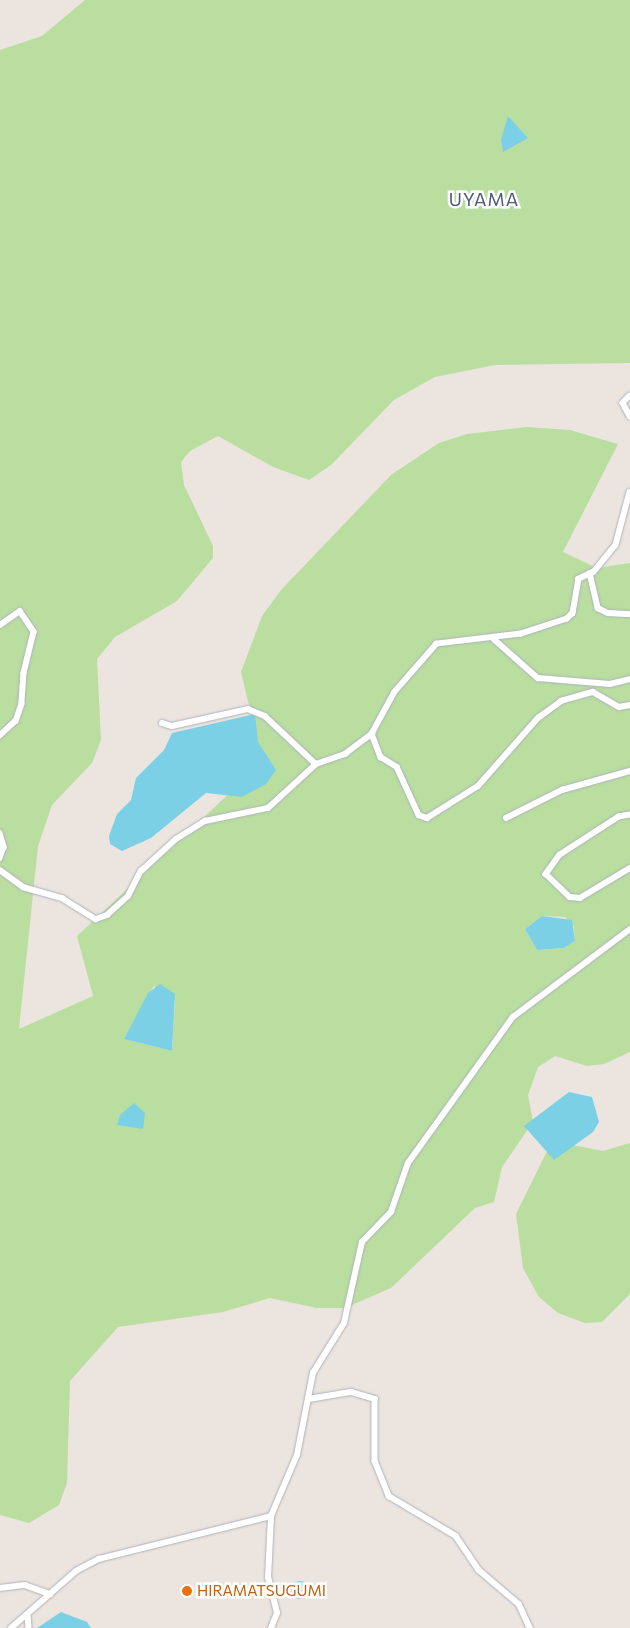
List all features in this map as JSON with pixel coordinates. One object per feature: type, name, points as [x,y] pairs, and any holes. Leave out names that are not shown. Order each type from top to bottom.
[{"type":"street","points":[[630,396],[622,403],[630,416]]},
{"type":"street","points":[[0,870],[23,887],[62,898],[96,919],[118,905],[141,871],[176,839],[205,822],[268,808],[316,764],[345,754],[372,734],[395,692],[437,644],[494,638],[567,620],[573,613],[580,579],[590,574],[616,545],[630,492]]},
{"type":"street","points":[[590,574],[598,608],[608,613],[630,614]]},
{"type":"street","points":[[0,625],[20,611],[34,632],[24,673],[22,704],[16,721],[0,736]]},
{"type":"street","points":[[494,638],[538,678],[610,684],[630,679]]},
{"type":"street","points":[[372,734],[381,757],[397,767],[419,815],[427,818],[478,786],[538,718],[561,701],[593,692],[612,704],[630,705]]},
{"type":"street","points":[[162,722],[172,726],[248,709],[265,716],[316,764]]},
{"type":"street","points":[[506,818],[562,790],[630,771]]},
{"type":"street","points":[[630,815],[619,817],[560,855],[546,874],[570,897],[580,898],[630,868]]},
{"type":"street","points":[[0,833],[4,847],[0,858]]},
{"type":"street","points":[[271,1628],[277,1614],[268,1578],[272,1516],[290,1479],[309,1399],[313,1373],[344,1322],[362,1242],[390,1212],[408,1163],[452,1096],[512,1016],[630,929]]},
{"type":"street","points":[[309,1399],[351,1392],[375,1399],[375,1461],[389,1496],[456,1536],[478,1570],[519,1604],[530,1628]]},
{"type":"street","points":[[11,1628],[76,1571],[99,1559],[272,1516]]},
{"type":"street","points":[[0,1588],[25,1586],[50,1594]]},
{"type":"street","points":[[28,1614],[29,1628]]},
{"type":"green space","points":[[85,0],[630,0],[630,363],[495,365],[435,377],[394,400],[331,465],[309,480],[273,467],[218,436],[190,451],[181,462],[184,485],[213,546],[213,558],[177,601],[115,637],[97,659],[101,740],[92,763],[52,805],[38,846],[19,1029],[93,996],[77,936],[250,774],[258,743],[241,672],[262,616],[281,590],[391,475],[439,443],[467,434],[526,427],[570,430],[618,444],[563,552],[597,568],[630,563],[630,1052],[604,1064],[587,1066],[555,1056],[538,1067],[528,1095],[533,1122],[502,1167],[494,1202],[475,1208],[391,1288],[345,1308],[317,1308],[270,1298],[223,1312],[118,1327],[70,1381],[67,1483],[59,1505],[29,1523],[0,1515],[0,50],[42,36]],"holes":[[[542,916],[565,917],[574,927],[575,941],[564,948],[537,950],[525,929]],[[154,986],[175,1000],[172,1051],[124,1039]]]},
{"type":"green space","points":[[552,1141],[603,1151],[630,1143],[630,1294],[602,1322],[585,1323],[558,1313],[539,1297],[523,1268],[516,1214]]},
{"type":"water","points":[[508,116],[528,138],[503,152],[501,140]]},
{"type":"water","points":[[255,714],[258,742],[276,770],[266,784],[242,797],[206,793],[151,838],[122,851],[110,844],[109,836],[117,814],[131,800],[136,778],[164,750],[172,733]]},
{"type":"water","points":[[542,916],[572,920],[575,941],[564,948],[537,950],[525,929]]},
{"type":"water","points":[[160,984],[175,994],[172,1051],[124,1039],[148,993]]},
{"type":"water","points":[[569,1092],[592,1097],[599,1122],[593,1132],[554,1160],[524,1126]]},
{"type":"water","points":[[134,1103],[145,1113],[143,1129],[117,1125],[120,1115]]},
{"type":"water","points":[[296,1581],[304,1581],[309,1586],[307,1597],[296,1599],[291,1594],[291,1586]]},
{"type":"water","points":[[61,1612],[87,1622],[91,1628],[37,1628]]},
{"type":"place","name":"HIRAMATSUGUMI","points":[[187,1591]]},
{"type":"district","name":"UYAMA","points":[[484,199]]}]
